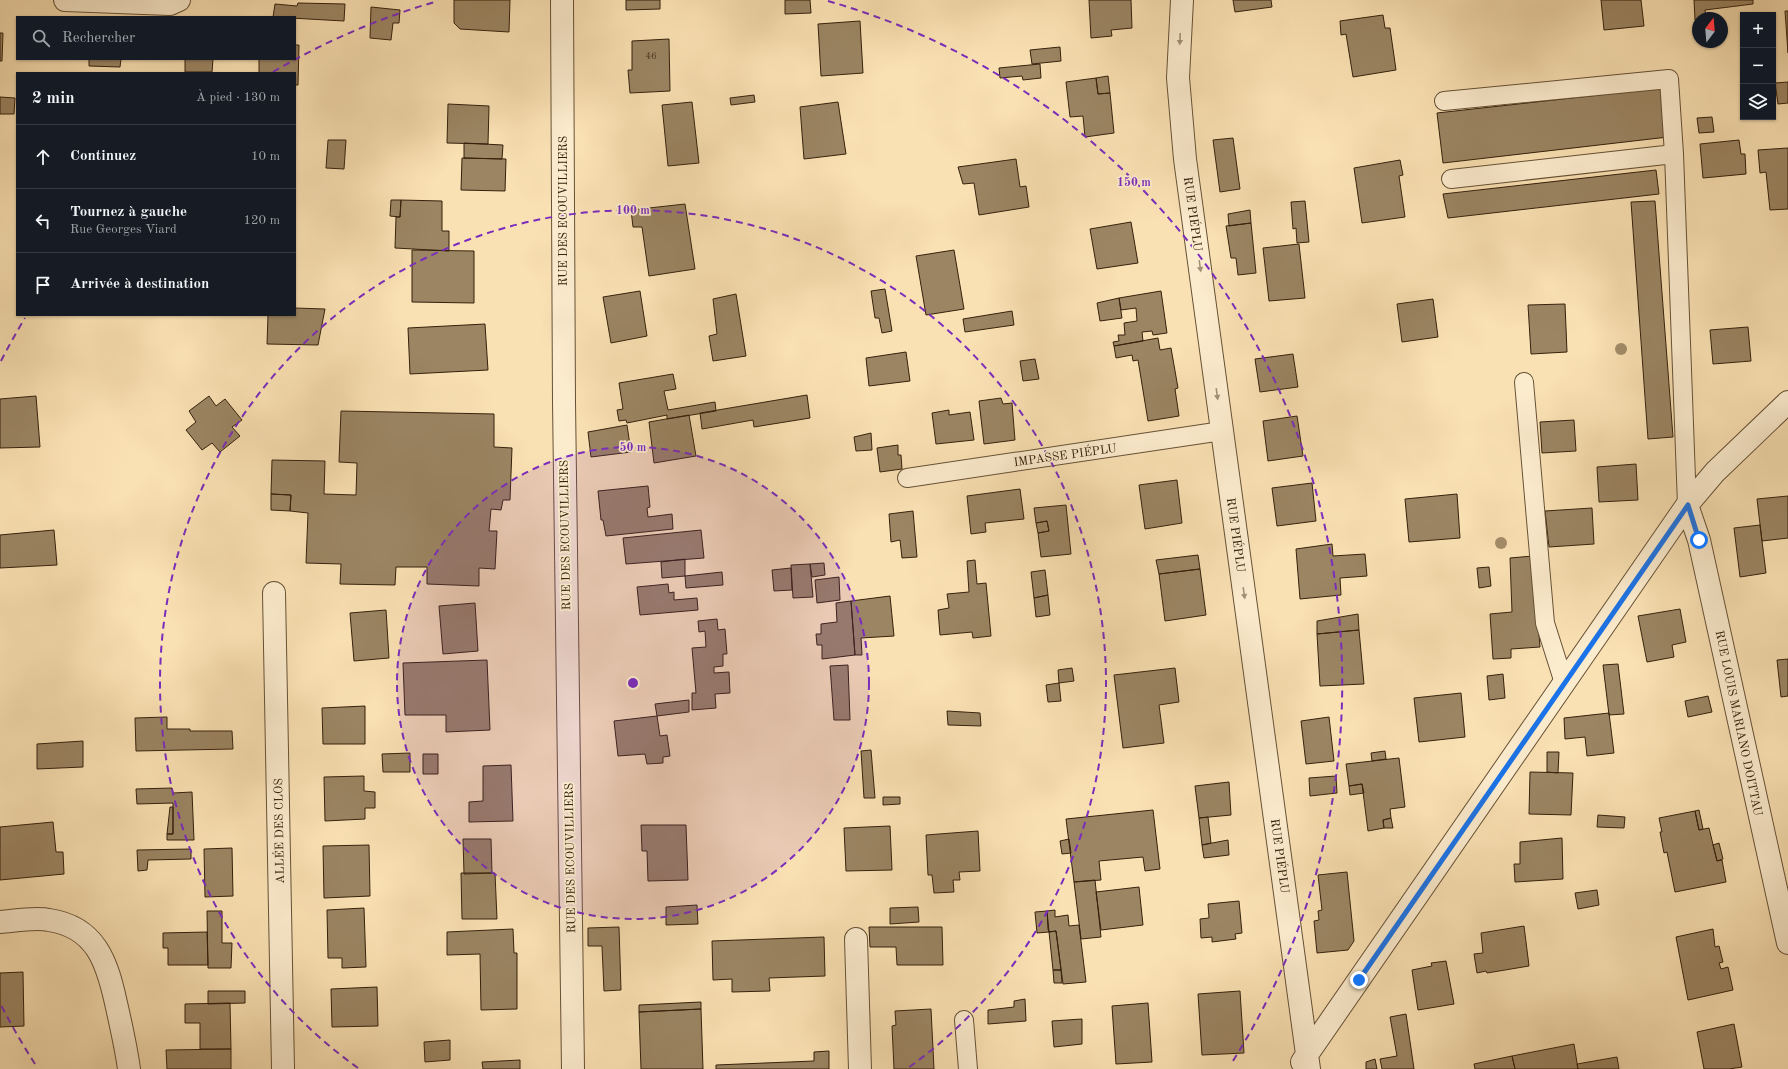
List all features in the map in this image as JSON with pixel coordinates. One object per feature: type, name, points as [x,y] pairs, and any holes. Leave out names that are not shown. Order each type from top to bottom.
[{"type":"street","points":[[65,0],[170,4],[179,0]]},
{"type":"street","name":"RUE DES ECOUVILLIERS","points":[[562,0],[564,402],[573,1069]]},
{"type":"street","name":"RUE PIÉPLU","points":[[1182,0],[1178,78],[1184,145],[1304,1065]]},
{"type":"street","points":[[1304,1065],[1564,683],[1688,505],[1715,472],[1788,402]]},
{"type":"street","name":"RUE LOUIS MARIANO DOITTAU","points":[[1688,505],[1699,540],[1788,943]]},
{"type":"street","name":"ALLÉE DES CLOS","points":[[274,593],[283,1069]]},
{"type":"street","points":[[0,922],[48,920],[70,926],[86,935],[100,951],[109,972],[124,1037],[129,1069]]},
{"type":"street","points":[[856,939],[860,1069]]},
{"type":"lane","points":[[1444,101],[1669,79],[1674,154],[1688,505]]},
{"type":"lane","points":[[1451,178],[1674,154]]},
{"type":"lane","points":[[1524,382],[1545,623],[1564,683]]},
{"type":"lane","name":"IMPASSE PIÉPLU","points":[[907,478],[1222,431]]},
{"type":"lane","points":[[964,1020],[968,1069]]},
{"type":"building","points":[[454,0],[510,0],[509,32],[460,29],[454,23]]},
{"type":"building","points":[[626,0],[660,0],[660,9],[626,10]]},
{"type":"building","points":[[785,0],[810,0],[811,13],[785,14]]},
{"type":"building","points":[[1089,0],[1131,0],[1132,28],[1111,30],[1112,36],[1091,38]]},
{"type":"building","points":[[1233,0],[1271,0],[1272,7],[1235,12]]},
{"type":"building","points":[[1601,0],[1641,0],[1644,26],[1604,30]]},
{"type":"building","points":[[1694,0],[1753,0],[1753,4],[1705,10],[1705,12],[1695,12]]},
{"type":"building","points":[[298,3],[345,4],[344,21],[296,18],[296,16],[273,16],[275,4],[297,6]]},
{"type":"building","points":[[371,7],[400,10],[399,23],[393,23],[391,40],[370,38]]},
{"type":"building","points":[[1785,11],[1788,11],[1788,53]]},
{"type":"building","points":[[1383,15],[1385,28],[1390,28],[1396,70],[1353,77],[1346,34],[1341,35],[1340,21]]},
{"type":"building","points":[[860,21],[863,73],[821,76],[818,24]]},
{"type":"building","points":[[0,33],[3,33],[2,61],[0,61]]},
{"type":"building","points":[[669,39],[670,91],[630,93],[628,70],[632,70],[632,41]]},
{"type":"building","points":[[296,45],[299,45],[298,85],[296,85],[296,72],[259,72],[259,60],[296,60]]},
{"type":"building","points":[[1060,47],[1061,61],[1032,64],[1030,50]]},
{"type":"building","points":[[89,60],[121,60],[120,67],[89,66]]},
{"type":"building","points":[[185,60],[213,60],[212,72],[185,72]]},
{"type":"building","points":[[1040,64],[1041,78],[1023,80],[1022,76],[1000,78],[999,68]]},
{"type":"building","points":[[1108,76],[1110,93],[1098,94],[1096,78]]},
{"type":"building","points":[[1096,78],[1098,94],[1110,93],[1114,133],[1085,137],[1083,116],[1070,117],[1066,82]]},
{"type":"building","points":[[1788,82],[1788,103],[1778,104],[1776,83]]},
{"type":"building","points":[[1662,88],[1668,137],[1443,163],[1437,113]]},
{"type":"building","points":[[754,95],[755,102],[731,105],[730,98]]},
{"type":"building","points":[[0,97],[15,98],[14,114],[0,114]]},
{"type":"building","points":[[692,102],[699,163],[668,166],[662,105]]},
{"type":"building","points":[[838,102],[846,154],[804,159],[800,107]]},
{"type":"building","points":[[448,104],[489,106],[488,144],[447,143]]},
{"type":"building","points":[[1712,117],[1714,132],[1699,133],[1697,118]]},
{"type":"building","points":[[1233,138],[1240,189],[1220,192],[1213,140]]},
{"type":"building","points":[[328,140],[346,140],[344,169],[326,168]]},
{"type":"building","points":[[1739,140],[1741,154],[1745,154],[1746,174],[1703,178],[1700,144]]},
{"type":"building","points":[[464,143],[503,145],[502,159],[464,158]]},
{"type":"building","points":[[1788,148],[1788,209],[1770,210],[1766,172],[1760,173],[1758,150]]},
{"type":"building","points":[[462,158],[506,159],[505,191],[461,190]]},
{"type":"building","points":[[1016,159],[1020,187],[1026,186],[1029,207],[979,215],[974,183],[963,184],[958,167]]},
{"type":"building","points":[[1400,160],[1403,175],[1399,176],[1405,217],[1362,223],[1354,168]]},
{"type":"building","points":[[1656,170],[1659,194],[1448,218],[1443,194]]},
{"type":"building","points":[[391,200],[401,200],[400,217],[390,216]]},
{"type":"building","points":[[401,200],[442,201],[442,231],[449,231],[449,251],[395,248],[396,217],[400,217]]},
{"type":"building","points":[[1305,201],[1309,242],[1297,243],[1296,228],[1293,229],[1291,202]]},
{"type":"building","points":[[1655,201],[1673,437],[1648,439],[1631,202]]},
{"type":"building","points":[[685,204],[695,269],[649,276],[642,227],[633,227],[631,210]]},
{"type":"building","points":[[1250,210],[1251,223],[1229,226],[1228,214]]},
{"type":"building","points":[[1131,222],[1138,263],[1097,269],[1090,229]]},
{"type":"building","points":[[1251,223],[1256,273],[1238,275],[1236,258],[1231,258],[1226,226]]},
{"type":"building","points":[[1299,244],[1305,298],[1269,301],[1263,248]]},
{"type":"building","points":[[412,250],[474,251],[474,303],[412,302]]},
{"type":"building","points":[[954,250],[964,309],[926,315],[916,256]]},
{"type":"building","points":[[885,289],[892,331],[882,333],[879,318],[875,318],[871,291]]},
{"type":"building","points":[[640,291],[647,336],[611,343],[603,297]]},
{"type":"building","points":[[1161,291],[1167,333],[1153,335],[1152,331],[1142,332],[1143,341],[1114,346],[1113,342],[1119,341],[1118,335],[1125,335],[1124,323],[1137,321],[1136,308],[1121,310],[1119,298]]},
{"type":"building","points":[[736,294],[746,356],[713,361],[709,336],[717,334],[713,299]]},
{"type":"building","points":[[1119,298],[1122,318],[1100,321],[1097,303]]},
{"type":"building","points":[[1433,299],[1438,337],[1402,342],[1397,304]]},
{"type":"building","points":[[1565,304],[1567,352],[1531,354],[1528,305]]},
{"type":"building","points":[[296,308],[325,309],[318,345],[267,344],[268,316],[296,316]]},
{"type":"building","points":[[1012,311],[1014,325],[965,332],[963,319]]},
{"type":"building","points":[[485,324],[488,370],[410,374],[408,328]]},
{"type":"building","points":[[1748,327],[1751,361],[1713,364],[1710,330]]},
{"type":"building","points":[[1158,338],[1160,350],[1171,348],[1178,388],[1175,389],[1179,416],[1148,421],[1138,360],[1133,361],[1132,355],[1116,358],[1114,346]]},
{"type":"building","points":[[906,352],[910,381],[869,386],[866,358]]},
{"type":"building","points":[[1293,354],[1298,387],[1260,392],[1255,359]]},
{"type":"building","points":[[1035,359],[1039,379],[1023,381],[1020,361]]},
{"type":"building","points":[[673,374],[676,389],[664,391],[668,410],[715,402],[716,411],[667,419],[667,415],[627,423],[626,420],[619,421],[617,410],[623,409],[619,383]]},
{"type":"building","points":[[807,395],[810,418],[754,427],[753,420],[702,429],[700,413]]},
{"type":"building","points":[[36,396],[40,447],[0,448],[0,399]]},
{"type":"building","points":[[209,396],[216,406],[225,399],[242,420],[232,427],[240,436],[220,452],[212,443],[202,450],[186,430],[196,422],[189,411]]},
{"type":"building","points":[[1001,398],[1003,404],[1012,403],[1015,440],[984,444],[979,401]]},
{"type":"building","points":[[949,410],[949,415],[970,412],[974,440],[936,444],[932,413]]},
{"type":"building","points":[[341,411],[494,414],[494,447],[512,448],[510,500],[503,500],[501,510],[491,509],[489,531],[497,531],[495,569],[479,568],[479,586],[427,584],[427,567],[396,567],[395,585],[340,584],[341,564],[306,563],[308,513],[290,511],[291,495],[271,494],[272,460],[325,461],[324,494],[356,495],[357,463],[339,462]]},
{"type":"building","points":[[689,415],[696,456],[654,463],[649,422]]},
{"type":"building","points":[[1297,416],[1303,456],[1268,461],[1263,421]]},
{"type":"building","points":[[1574,420],[1576,451],[1542,453],[1540,422]]},
{"type":"building","points":[[627,425],[631,452],[591,457],[588,432]]},
{"type":"building","points":[[871,433],[872,450],[856,451],[854,437]]},
{"type":"building","points":[[898,445],[898,455],[901,455],[902,469],[880,472],[877,448]]},
{"type":"building","points":[[1636,464],[1638,500],[1599,502],[1597,467]]},
{"type":"building","points":[[1177,480],[1182,523],[1145,529],[1139,485]]},
{"type":"building","points":[[1312,483],[1316,521],[1277,526],[1272,488]]},
{"type":"building","points":[[648,486],[650,507],[647,508],[648,517],[672,514],[673,529],[606,536],[603,520],[601,520],[598,491]]},
{"type":"building","points":[[1020,489],[1024,519],[985,523],[986,532],[971,534],[967,496]]},
{"type":"building","points":[[271,494],[291,495],[290,511],[271,510]]},
{"type":"building","points":[[1457,494],[1460,538],[1409,542],[1405,499]]},
{"type":"building","points":[[1788,496],[1788,538],[1762,541],[1757,499]]},
{"type":"building","points":[[1066,505],[1071,554],[1041,557],[1038,533],[1049,531],[1047,521],[1036,523],[1034,508]]},
{"type":"building","points":[[1592,508],[1594,544],[1549,547],[1545,511]]},
{"type":"building","points":[[913,511],[917,557],[902,558],[900,540],[891,542],[889,514]]},
{"type":"building","points":[[1047,521],[1049,531],[1038,533],[1036,523]]},
{"type":"building","points":[[1760,525],[1766,573],[1740,577],[1734,528]]},
{"type":"building","points":[[54,530],[57,565],[0,568],[0,535]]},
{"type":"building","points":[[701,530],[704,558],[626,564],[623,538]]},
{"type":"building","points":[[1332,544],[1333,556],[1365,554],[1367,576],[1340,578],[1341,595],[1300,599],[1296,549]]},
{"type":"building","points":[[1198,555],[1200,569],[1159,574],[1156,560]]},
{"type":"building","points":[[1533,556],[1540,647],[1511,649],[1511,658],[1493,659],[1490,614],[1512,612],[1510,558]]},
{"type":"building","points":[[685,559],[685,576],[662,578],[661,562]]},
{"type":"building","points":[[975,560],[977,584],[986,583],[991,636],[973,638],[972,632],[940,635],[938,610],[949,608],[947,594],[969,592],[967,561]]},
{"type":"building","points":[[824,563],[825,575],[812,577],[810,564]]},
{"type":"building","points":[[810,564],[813,597],[793,598],[791,565]]},
{"type":"building","points":[[1489,567],[1491,586],[1479,588],[1477,568]]},
{"type":"building","points":[[791,568],[792,590],[774,591],[772,570]]},
{"type":"building","points":[[1200,569],[1206,615],[1165,621],[1159,574]]},
{"type":"building","points":[[1045,570],[1048,595],[1034,598],[1031,572]]},
{"type":"building","points":[[722,572],[723,585],[686,588],[685,576]]},
{"type":"building","points":[[839,577],[840,600],[817,603],[815,580]]},
{"type":"building","points":[[668,584],[669,593],[674,592],[674,600],[697,598],[698,610],[640,615],[637,587]]},
{"type":"building","points":[[1048,595],[1050,615],[1036,617],[1034,598]]},
{"type":"building","points":[[890,596],[894,636],[861,638],[862,655],[855,655],[851,601]]},
{"type":"building","points":[[851,601],[855,655],[822,659],[822,645],[817,645],[816,634],[821,634],[821,624],[837,622],[836,603]]},
{"type":"building","points":[[475,603],[478,651],[443,654],[439,606]]},
{"type":"building","points":[[1680,609],[1686,642],[1672,645],[1674,657],[1647,662],[1638,616]]},
{"type":"building","points":[[386,610],[389,658],[354,661],[350,613]]},
{"type":"building","points":[[1358,614],[1359,630],[1317,634],[1317,621]]},
{"type":"building","points":[[717,619],[718,630],[725,629],[727,654],[723,654],[723,666],[714,667],[714,673],[729,672],[730,693],[715,694],[716,708],[692,710],[692,693],[696,693],[692,648],[706,647],[705,631],[699,632],[698,621]]},
{"type":"building","points":[[1359,630],[1364,684],[1320,686],[1317,634]]},
{"type":"building","points":[[1788,659],[1788,696],[1781,697],[1777,660]]},
{"type":"building","points":[[487,660],[490,730],[446,732],[446,715],[405,715],[403,663]]},
{"type":"building","points":[[1618,664],[1624,714],[1609,715],[1603,665]]},
{"type":"building","points":[[848,665],[850,720],[834,720],[830,666]]},
{"type":"building","points":[[1072,668],[1074,681],[1059,683],[1058,670]]},
{"type":"building","points":[[1175,668],[1179,702],[1159,705],[1164,743],[1123,748],[1114,675]]},
{"type":"building","points":[[1503,674],[1505,698],[1489,700],[1487,676]]},
{"type":"building","points":[[1059,683],[1061,701],[1048,702],[1046,685]]},
{"type":"building","points":[[1461,693],[1465,737],[1419,742],[1414,698]]},
{"type":"building","points":[[1708,696],[1712,712],[1688,717],[1685,701]]},
{"type":"building","points":[[689,700],[689,712],[657,716],[655,704]]},
{"type":"building","points":[[365,706],[365,744],[323,744],[322,708]]},
{"type":"building","points":[[947,711],[980,713],[981,726],[948,725]]},
{"type":"building","points":[[1609,713],[1614,753],[1587,756],[1585,737],[1565,739],[1564,718]]},
{"type":"building","points":[[657,716],[660,736],[667,735],[670,756],[663,757],[663,763],[647,764],[645,754],[618,756],[614,721]]},
{"type":"building","points":[[167,717],[167,729],[190,729],[190,731],[232,731],[233,749],[136,751],[135,718]]},
{"type":"building","points":[[1329,717],[1334,761],[1306,764],[1301,721]]},
{"type":"building","points":[[83,741],[83,767],[37,769],[37,744]]},
{"type":"building","points":[[871,750],[875,798],[864,798],[861,751]]},
{"type":"building","points":[[1385,751],[1386,759],[1372,761],[1371,753]]},
{"type":"building","points":[[1547,752],[1559,752],[1558,773],[1547,772]]},
{"type":"building","points":[[410,753],[410,772],[383,772],[382,754]]},
{"type":"building","points":[[423,754],[438,754],[438,774],[423,774]]},
{"type":"building","points":[[1399,758],[1405,807],[1390,809],[1391,818],[1383,820],[1384,828],[1368,831],[1362,784],[1349,786],[1346,764]]},
{"type":"building","points":[[511,765],[513,821],[469,822],[469,802],[483,801],[483,766]]},
{"type":"building","points":[[1530,772],[1573,773],[1571,815],[1529,814]]},
{"type":"building","points":[[364,776],[364,791],[375,792],[375,808],[365,808],[365,819],[325,821],[324,777]]},
{"type":"building","points":[[1336,776],[1337,793],[1310,796],[1309,778]]},
{"type":"building","points":[[1229,782],[1231,815],[1199,818],[1195,786]]},
{"type":"building","points":[[1362,784],[1364,793],[1350,795],[1349,786]]},
{"type":"building","points":[[172,788],[173,793],[192,792],[194,840],[167,840],[167,834],[173,834],[173,803],[137,804],[136,789]]},
{"type":"building","points":[[883,797],[900,797],[900,804],[883,805]]},
{"type":"building","points":[[170,807],[173,807],[173,834],[167,834]]},
{"type":"building","points":[[1153,810],[1160,869],[1145,871],[1143,857],[1099,861],[1101,880],[1074,882],[1066,819]]},
{"type":"building","points":[[1699,810],[1703,829],[1699,830],[1695,811]]},
{"type":"building","points":[[1695,811],[1699,830],[1709,828],[1717,861],[1722,860],[1726,882],[1675,892],[1667,852],[1664,853],[1659,818]]},
{"type":"building","points":[[1598,815],[1625,817],[1624,828],[1597,827]]},
{"type":"building","points":[[1208,817],[1211,843],[1202,845],[1199,818]]},
{"type":"building","points":[[1391,818],[1393,828],[1384,828],[1383,820]]},
{"type":"building","points":[[53,822],[56,852],[63,852],[64,874],[0,880],[0,827]]},
{"type":"building","points":[[641,825],[686,825],[688,880],[648,881],[647,851],[642,851]]},
{"type":"building","points":[[890,826],[892,870],[846,871],[844,828]]},
{"type":"building","points":[[978,831],[980,871],[959,872],[960,880],[953,880],[954,892],[934,893],[932,875],[928,875],[926,835]]},
{"type":"building","points":[[1562,838],[1563,879],[1515,882],[1514,864],[1520,864],[1520,842]]},
{"type":"building","points":[[463,839],[491,839],[492,873],[464,874]]},
{"type":"building","points":[[1069,839],[1071,853],[1062,854],[1060,841]]},
{"type":"building","points":[[1228,840],[1229,855],[1204,858],[1202,845]]},
{"type":"building","points":[[1719,843],[1723,859],[1717,861],[1713,845]]},
{"type":"building","points":[[369,845],[370,896],[324,898],[323,846]]},
{"type":"building","points":[[232,848],[233,896],[205,897],[204,849]]},
{"type":"building","points":[[191,849],[191,859],[148,860],[147,870],[138,871],[137,850]]},
{"type":"building","points":[[1347,872],[1354,941],[1348,950],[1317,953],[1314,921],[1319,920],[1318,911],[1322,910],[1318,875]]},
{"type":"building","points":[[461,873],[495,873],[497,919],[462,919]]},
{"type":"building","points":[[1095,880],[1101,937],[1081,939],[1074,882]]},
{"type":"building","points":[[1139,887],[1143,925],[1101,930],[1096,892]]},
{"type":"building","points":[[1597,890],[1599,905],[1578,909],[1575,893]]},
{"type":"building","points":[[1239,901],[1242,933],[1235,934],[1236,939],[1212,942],[1212,937],[1201,938],[1200,919],[1209,918],[1208,904]]},
{"type":"building","points":[[697,905],[698,924],[666,925],[666,907]]},
{"type":"building","points":[[918,907],[919,922],[890,924],[890,908]]},
{"type":"building","points":[[364,908],[366,967],[342,968],[342,958],[328,958],[327,910]]},
{"type":"building","points":[[1055,910],[1055,917],[1068,915],[1069,926],[1079,925],[1086,982],[1063,984],[1056,931],[1049,932],[1048,929],[1047,911]]},
{"type":"building","points":[[207,911],[222,911],[222,943],[232,943],[231,968],[208,968]]},
{"type":"building","points":[[1047,911],[1049,932],[1037,933],[1035,912]]},
{"type":"building","points":[[1524,926],[1529,966],[1487,973],[1486,971],[1477,973],[1474,954],[1483,953],[1481,933]]},
{"type":"building","points":[[619,927],[621,990],[604,991],[602,946],[588,946],[588,928]]},
{"type":"building","points":[[869,927],[942,927],[943,965],[897,965],[896,947],[870,947]]},
{"type":"building","points":[[513,929],[514,953],[517,953],[517,1009],[481,1010],[480,954],[447,955],[447,932]]},
{"type":"building","points":[[1713,929],[1715,947],[1719,946],[1723,962],[1719,963],[1721,969],[1728,967],[1733,990],[1688,1000],[1676,937]]},
{"type":"building","points":[[1056,931],[1061,970],[1053,970],[1049,932]]},
{"type":"building","points":[[207,932],[208,965],[168,965],[168,948],[163,948],[163,933]]},
{"type":"building","points":[[824,937],[825,976],[769,978],[770,991],[732,992],[732,979],[713,980],[712,941]]},
{"type":"building","points":[[1446,961],[1454,1004],[1418,1010],[1412,970],[1432,966],[1431,963]]},
{"type":"building","points":[[1053,970],[1061,970],[1062,983],[1054,983]]},
{"type":"building","points":[[23,972],[24,1026],[0,1027],[0,973]]},
{"type":"building","points":[[377,987],[378,1026],[332,1027],[331,989]]},
{"type":"building","points":[[208,991],[245,991],[245,1003],[208,1004]]},
{"type":"building","points":[[1240,991],[1244,1053],[1202,1055],[1198,994]]},
{"type":"building","points":[[1025,999],[1026,1021],[988,1024],[988,1010],[1014,1007],[1014,1001]]},
{"type":"building","points":[[701,1002],[701,1009],[639,1012],[639,1005]]},
{"type":"building","points":[[230,1003],[231,1049],[200,1049],[200,1023],[185,1023],[185,1004]]},
{"type":"building","points":[[1148,1003],[1152,1062],[1116,1064],[1112,1006]]},
{"type":"building","points":[[701,1009],[703,1069],[641,1069],[639,1012]]},
{"type":"building","points":[[931,1009],[934,1069],[894,1069],[892,1026],[896,1025],[895,1011]]},
{"type":"building","points":[[1406,1014],[1414,1069],[1382,1069],[1380,1059],[1397,1056],[1390,1017]]},
{"type":"building","points":[[1082,1019],[1082,1044],[1054,1047],[1052,1021]]},
{"type":"building","points":[[1734,1024],[1742,1067],[1729,1069],[1704,1069],[1697,1032]]},
{"type":"building","points":[[450,1040],[450,1060],[425,1062],[424,1042]]},
{"type":"building","points":[[1574,1044],[1578,1069],[1515,1069],[1512,1056]]},
{"type":"building","points":[[231,1049],[231,1069],[167,1069],[166,1050]]},
{"type":"building","points":[[829,1051],[829,1069],[716,1069],[716,1065],[814,1061],[814,1052]]},
{"type":"building","points":[[1512,1056],[1515,1069],[1475,1069],[1474,1064]]},
{"type":"building","points":[[1617,1057],[1619,1069],[1578,1069],[1577,1064]]},
{"type":"building","points":[[1375,1059],[1377,1069],[1366,1069],[1366,1062]]},
{"type":"building","points":[[520,1060],[520,1069],[483,1069],[482,1062]]},
{"type":"route","points":[[1359,980],[1688,505],[1699,540]]}]
